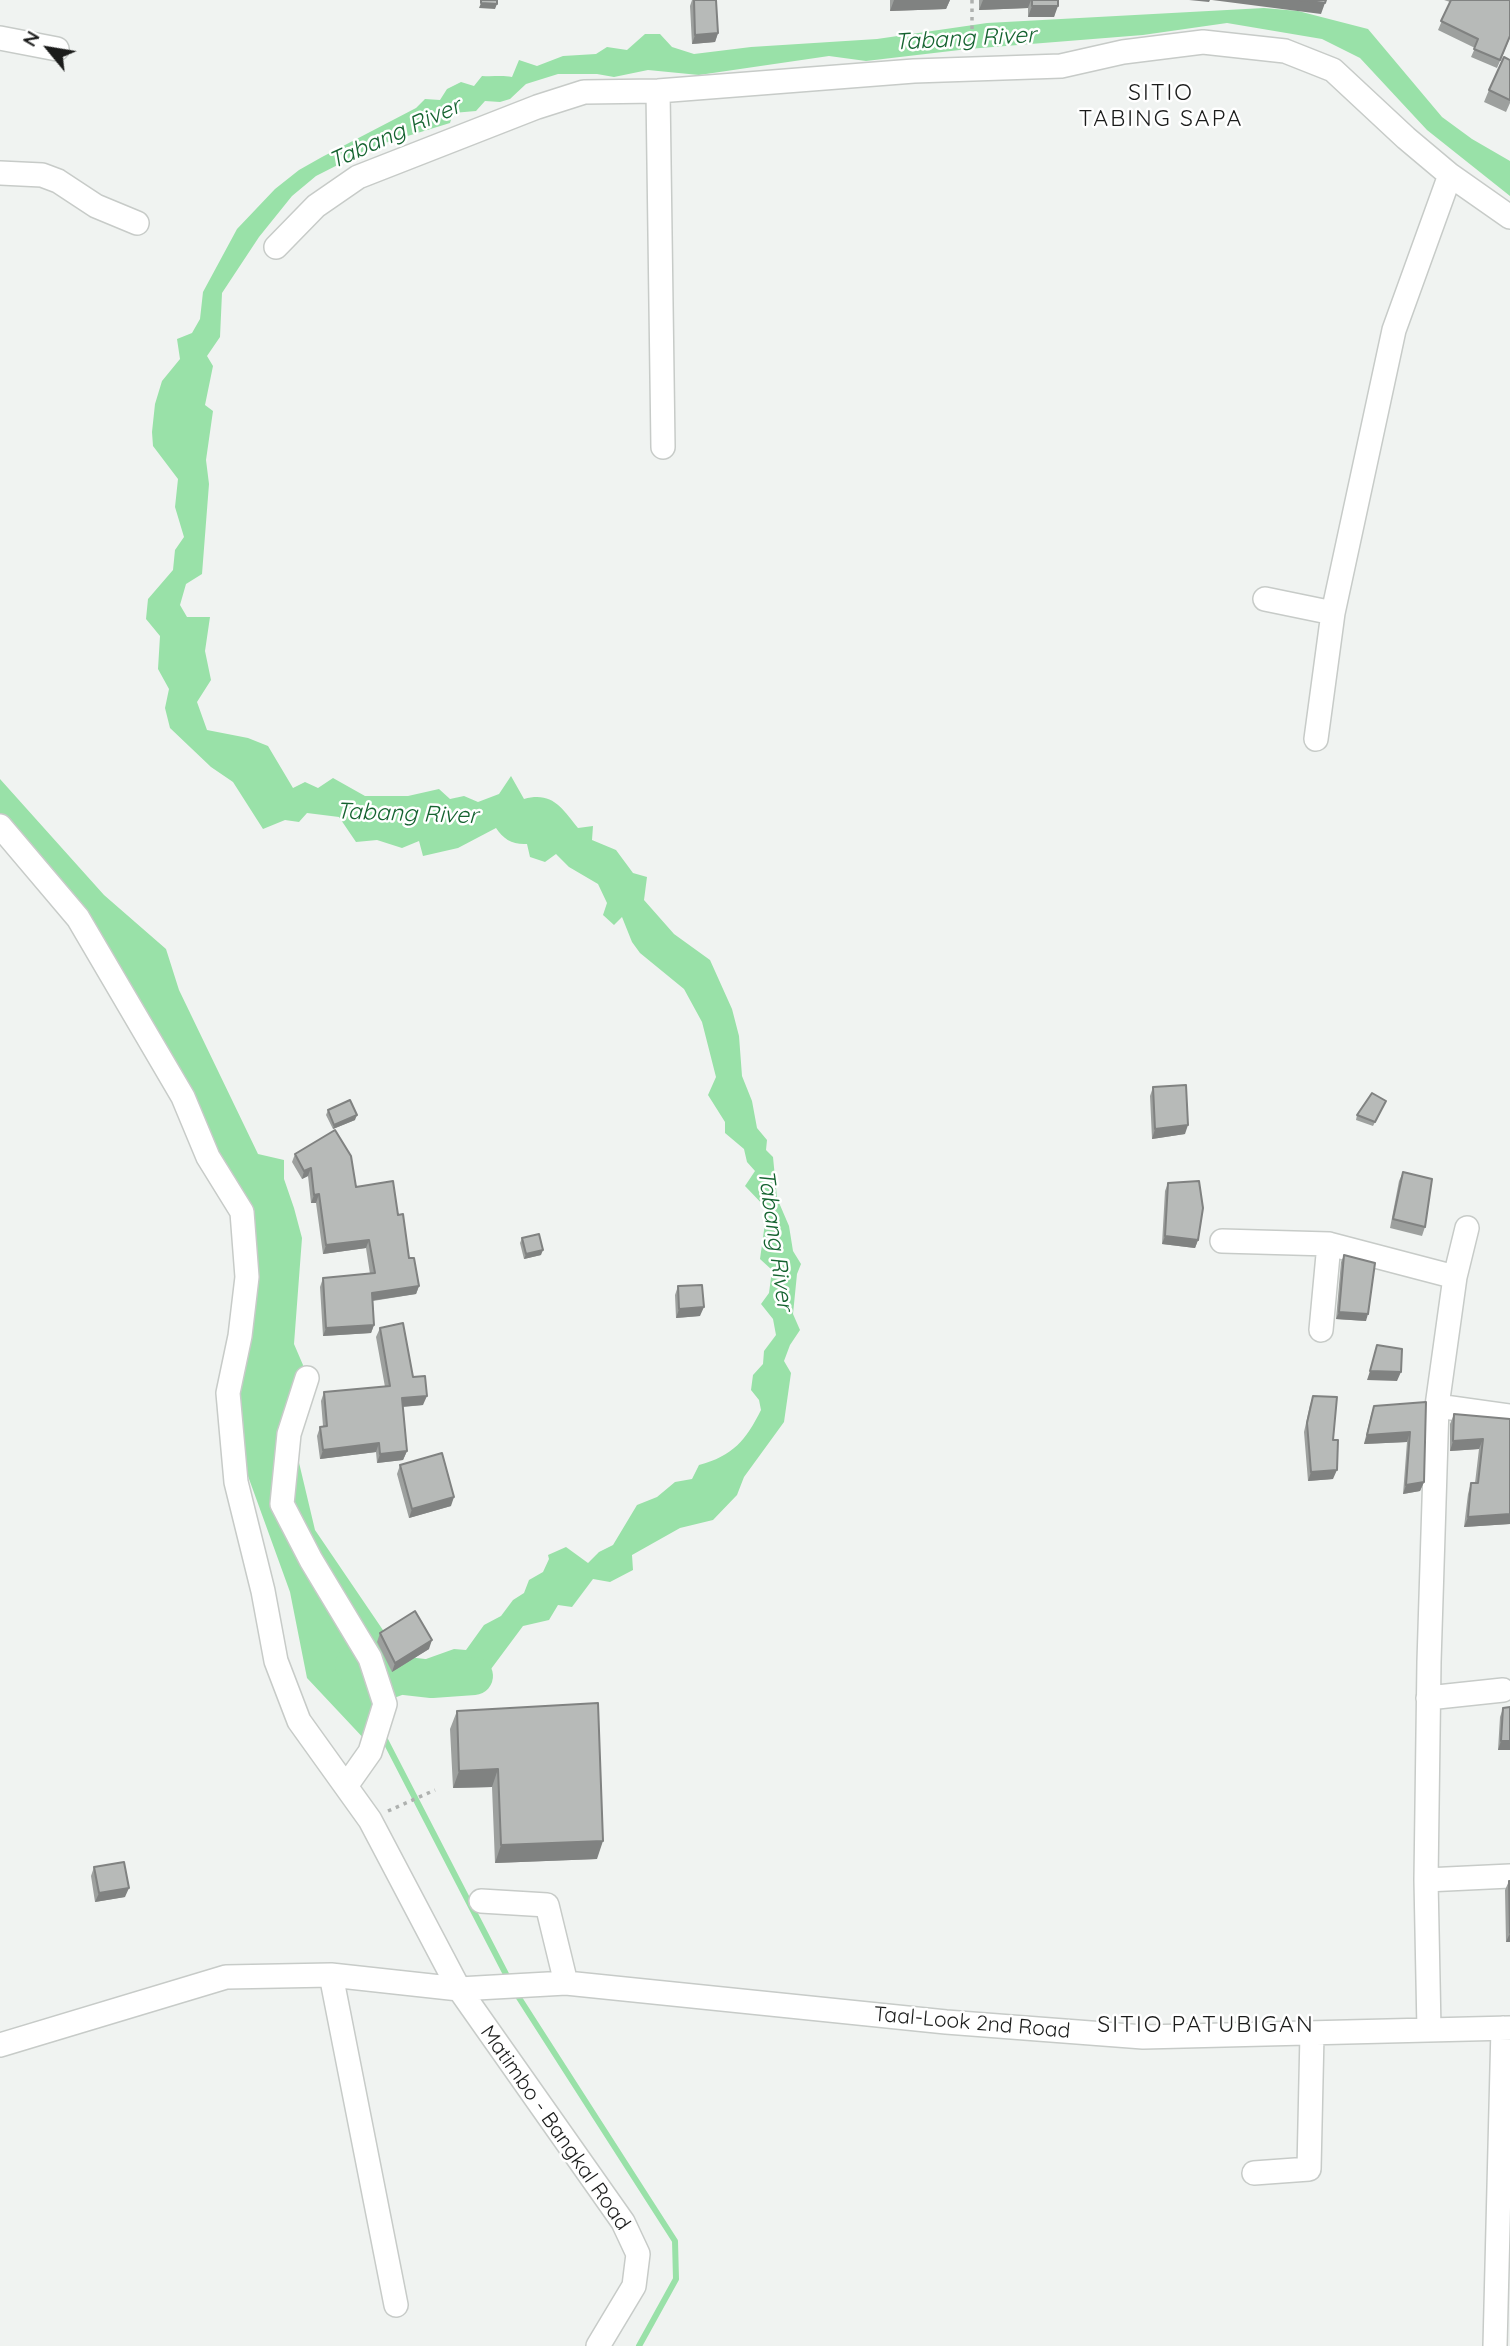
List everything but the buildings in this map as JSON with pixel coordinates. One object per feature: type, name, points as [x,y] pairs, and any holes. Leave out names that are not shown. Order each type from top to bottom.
[{"type":"street","points":[[0,38],[57,48]]},
{"type":"street","points":[[276,247],[316,206],[358,177],[537,107],[584,92],[659,91],[914,71],[1062,66],[1123,52],[1203,42],[1285,51],[1333,70],[1450,175],[1510,217]]},
{"type":"street","points":[[659,91],[663,447]]},
{"type":"street","points":[[0,173],[42,175],[58,181],[96,206],[137,223]]},
{"type":"street","points":[[1316,739],[1333,612],[1394,330],[1450,175]]},
{"type":"street","points":[[1265,599],[1333,612]]},
{"type":"street","name":"Matimbo - Bangkal Road","points":[[0,826],[78,918],[183,1097],[208,1157],[243,1212],[247,1277],[240,1336],[228,1393],[236,1482],[263,1591],[276,1661],[299,1721],[350,1780],[464,1989],[623,2222],[638,2254],[634,2286],[597,2346]]},
{"type":"street","points":[[1429,2030],[1426,1880],[1428,1698],[1437,1406],[1455,1277],[1467,1228]]},
{"type":"street","points":[[1222,1241],[1329,1244],[1455,1277]]},
{"type":"street","points":[[1321,1330],[1329,1244]]},
{"type":"street","points":[[307,1378],[289,1434],[282,1504],[311,1560],[370,1658],[385,1704],[370,1752],[350,1780]]},
{"type":"street","points":[[1437,1406],[1510,1416]]},
{"type":"street","points":[[1428,1698],[1503,1690]]},
{"type":"street","points":[[1426,1880],[1510,1876]]},
{"type":"street","points":[[481,1901],[547,1905],[566,1983]]},
{"type":"street","points":[[331,1975],[396,2305]]},
{"type":"street","points":[[0,2045],[226,1977],[331,1975],[464,1989]]},
{"type":"street","name":"Taal-Look 2nd Road","points":[[464,1989],[566,1983],[946,2022],[1143,2037],[1507,2028]]},
{"type":"street","points":[[1495,2346],[1507,2028]]},
{"type":"street","points":[[1254,2173],[1310,2169],[1312,2034]]},
{"type":"path","points":[[972,0],[972,54]]},
{"type":"path","points":[[370,1820],[435,1790]]},
{"type":"water","points":[[1264,8],[1298,11],[1368,29],[1442,117],[1472,139],[1510,161],[1510,196],[1427,130],[1360,58],[1322,39],[1227,23],[1143,35],[968,49],[866,61],[829,56],[699,75],[648,70],[614,77],[558,74],[526,84],[510,99],[500,102],[485,101],[476,111],[453,113],[450,123],[375,146],[316,176],[292,196],[259,237],[222,293],[220,337],[207,356],[213,366],[205,405],[213,411],[206,460],[209,484],[202,574],[186,584],[180,605],[187,617],[210,617],[205,651],[211,680],[197,702],[207,730],[248,738],[268,746],[293,788],[305,782],[318,788],[333,778],[365,796],[408,796],[439,789],[450,799],[464,796],[478,802],[499,794],[511,776],[524,799],[549,799],[561,808],[578,828],[593,826],[592,840],[616,850],[633,873],[647,877],[644,900],[674,934],[710,960],[732,1009],[739,1036],[742,1076],[752,1101],[757,1128],[767,1140],[766,1150],[773,1157],[777,1198],[789,1226],[793,1251],[801,1264],[797,1274],[793,1314],[800,1330],[784,1361],[791,1373],[784,1422],[744,1477],[737,1495],[713,1520],[680,1528],[632,1555],[633,1570],[610,1582],[593,1579],[572,1607],[558,1605],[549,1620],[523,1626],[491,1669],[470,1689],[453,1696],[434,1692],[422,1685],[426,1659],[454,1649],[466,1650],[484,1625],[501,1616],[513,1600],[524,1593],[529,1580],[543,1572],[548,1555],[566,1547],[588,1563],[599,1552],[613,1545],[637,1505],[657,1497],[675,1482],[692,1479],[699,1465],[730,1452],[750,1430],[761,1410],[759,1400],[751,1390],[753,1375],[763,1364],[764,1351],[776,1335],[773,1319],[761,1304],[769,1293],[772,1270],[760,1259],[767,1209],[745,1186],[755,1171],[747,1162],[744,1149],[725,1133],[725,1122],[708,1095],[716,1077],[702,1022],[684,989],[640,953],[632,942],[622,917],[614,925],[603,915],[607,903],[598,884],[569,867],[556,854],[545,862],[530,857],[527,844],[509,840],[496,828],[458,848],[423,856],[419,841],[402,848],[377,840],[356,842],[339,817],[307,813],[299,822],[285,820],[263,829],[233,782],[211,767],[170,728],[165,708],[169,689],[158,669],[160,636],[146,619],[148,599],[173,570],[175,550],[184,537],[175,507],[178,479],[153,446],[152,432],[155,404],[162,381],[180,359],[177,339],[192,333],[200,319],[203,292],[237,229],[275,189],[299,170],[416,108],[425,99],[440,100],[447,89],[461,82],[474,86],[482,76],[512,77],[519,60],[537,66],[563,56],[596,54],[607,47],[627,50],[645,34],[660,34],[672,47],[694,54],[751,47],[877,39],[987,23]]},
{"type":"water","points":[[0,779],[104,895],[166,949],[179,990],[258,1154],[284,1160],[284,1179],[302,1238],[294,1344],[303,1365],[298,1394],[296,1450],[315,1530],[406,1664],[402,1695],[394,1698],[390,1730],[368,1743],[307,1678],[290,1592],[244,1465],[237,1386],[255,1267],[219,1156],[109,950],[0,821]]},
{"type":"waterway","name":"Tabang River","points":[[354,1665],[361,1671],[432,1679],[474,1676]]},
{"type":"waterway","points":[[382,1734],[509,1980]]},
{"type":"waterway","points":[[514,1990],[675,2241],[676,2279],[639,2346]]},
{"type":"district","name":"SITIO TABING SAPA","points":[[1161,106]]},
{"type":"district","name":"SITIO PATUBIGAN","points":[[1206,2025]]}]
